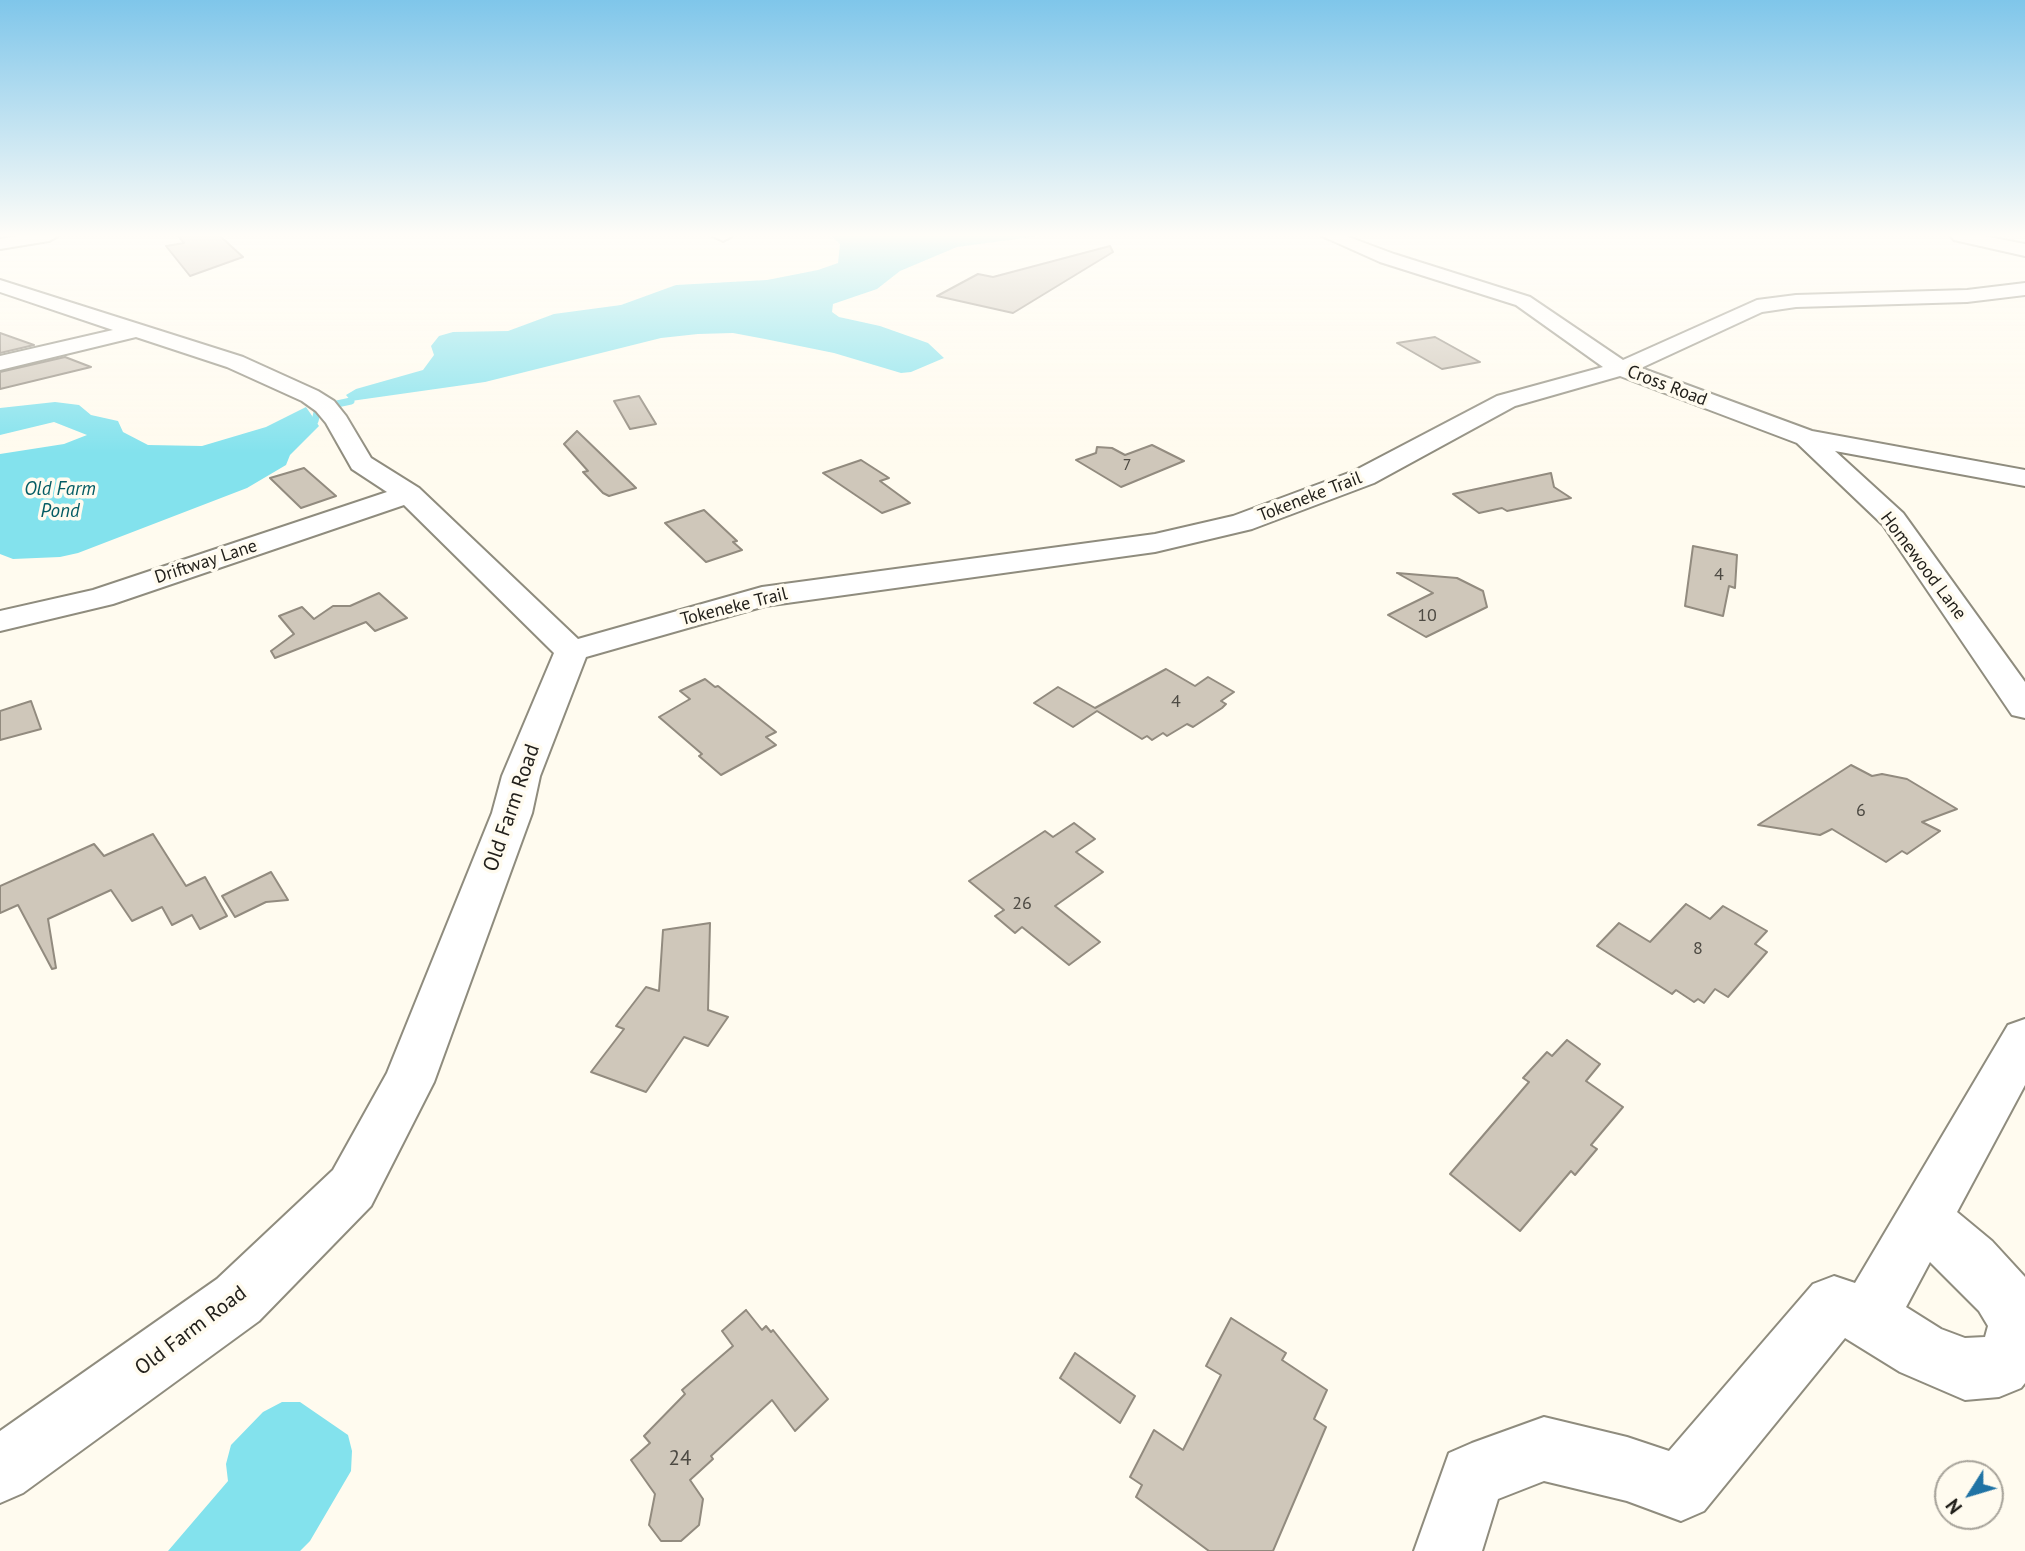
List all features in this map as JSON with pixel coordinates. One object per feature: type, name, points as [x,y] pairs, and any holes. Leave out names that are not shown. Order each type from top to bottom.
[{"type":"street","points":[[73,308],[235,362],[323,408],[361,463],[409,494],[572,651]]},
{"type":"street","name":"Cross Road","points":[[1534,308],[1621,369],[1806,438],[2025,478]]},
{"type":"street","name":"Tokeneke Trail","points":[[572,651],[762,597],[1155,543],[1242,523],[1364,477],[1506,401],[1621,369],[1751,308]]},
{"type":"street","points":[[0,363],[141,329]]},
{"type":"street","name":"Homewood Lane","points":[[1806,438],[1893,519],[2025,707]]},
{"type":"street","name":"Driftway Lane","points":[[0,621],[102,597],[409,494]]},
{"type":"street","name":"Old Farm Road","points":[[0,1470],[238,1300],[352,1188],[409,1082],[512,813],[521,776],[572,651]]},
{"type":"street","points":[[1868,1317],[2025,1039]]},
{"type":"street","points":[[1448,1551],[1472,1476],[1544,1449],[1627,1469],[1681,1488],[1834,1305],[1868,1317],[1921,1351],[1965,1369],[1998,1366],[2014,1351],[2018,1322],[2000,1290],[1972,1261],[1924,1221]]},
{"type":"water","points":[[596,308],[832,308],[832,312],[839,317],[880,326],[928,343],[944,358],[911,372],[901,373],[834,353],[733,333],[698,334],[661,338],[485,382],[351,401],[346,395],[356,389],[423,370],[434,355],[431,346],[439,336],[453,332],[508,331],[554,314]]},
{"type":"water","name":"Old Farm Pond","points":[[55,402],[79,405],[91,415],[118,421],[123,432],[148,445],[202,446],[266,427],[306,407],[319,426],[290,455],[286,465],[247,488],[78,553],[60,557],[13,559],[0,554],[0,454],[64,444],[87,435],[54,422],[0,435],[0,408]]},
{"type":"water","points":[[282,1402],[300,1402],[348,1435],[352,1451],[351,1471],[310,1541],[300,1551],[168,1551],[228,1481],[226,1464],[231,1445],[263,1412]]},
{"type":"building","points":[[992,308],[1021,308],[1013,313]]},
{"type":"building","points":[[0,333],[34,345],[0,353]]},
{"type":"building","points":[[1435,337],[1480,362],[1442,369],[1397,343]]},
{"type":"building","points":[[65,357],[91,367],[0,389],[0,372]]},
{"type":"building","points":[[639,396],[656,424],[630,429],[614,401]]},
{"type":"building","points":[[577,431],[636,488],[609,496],[603,493],[583,472],[588,471],[564,444]]},
{"type":"building","points":[[1152,445],[1184,461],[1121,487],[1076,460],[1096,453],[1097,447],[1112,448],[1125,455]]},
{"type":"building","points":[[861,460],[889,478],[880,481],[910,503],[882,513],[823,473]]},
{"type":"building","points":[[304,468],[336,496],[301,508],[270,478]]},
{"type":"building","points":[[1551,473],[1554,487],[1571,498],[1507,511],[1502,508],[1479,513],[1453,494]]},
{"type":"building","points":[[704,510],[737,541],[733,542],[742,550],[706,562],[665,523]]},
{"type":"building","points":[[1693,546],[1737,555],[1735,588],[1729,586],[1723,616],[1685,606]]},
{"type":"building","points":[[1397,573],[1457,578],[1483,591],[1487,607],[1426,637],[1388,615],[1433,593]]},
{"type":"building","points":[[379,593],[407,618],[375,631],[366,622],[275,658],[271,651],[294,634],[279,616],[302,607],[314,619],[333,606],[350,606]]},
{"type":"building","points":[[1166,669],[1195,686],[1208,677],[1234,692],[1221,701],[1226,704],[1222,708],[1193,727],[1187,724],[1167,736],[1163,733],[1152,740],[1147,736],[1142,739],[1097,711],[1073,727],[1034,703],[1058,687],[1095,708]]},
{"type":"building","points":[[705,679],[715,687],[718,686],[776,732],[766,737],[776,745],[721,775],[699,756],[702,754],[659,717],[690,699],[680,691]]},
{"type":"building","points":[[31,701],[41,729],[0,740],[0,711]]},
{"type":"building","points":[[1851,765],[1872,776],[1882,774],[1907,779],[1957,809],[1922,822],[1940,831],[1907,854],[1902,851],[1886,862],[1832,829],[1820,835],[1758,825]]},
{"type":"building","points":[[1074,823],[1095,839],[1076,852],[1103,872],[1055,906],[1100,942],[1069,965],[1022,927],[1015,933],[995,916],[1004,910],[969,881],[1045,831],[1053,837]]},
{"type":"building","points":[[153,834],[186,886],[205,877],[227,916],[200,929],[192,915],[172,925],[162,907],[132,921],[111,890],[48,919],[56,968],[52,969],[18,905],[0,913],[0,886],[94,844],[104,856]]},
{"type":"building","points":[[271,872],[288,900],[266,902],[235,917],[222,896]]},
{"type":"building","points":[[1686,904],[1710,919],[1723,906],[1767,931],[1755,944],[1767,952],[1728,997],[1715,989],[1704,1003],[1698,999],[1694,1002],[1676,990],[1672,994],[1597,946],[1619,923],[1650,942]]},
{"type":"building","points":[[710,923],[708,1010],[728,1017],[708,1046],[684,1037],[646,1092],[591,1072],[624,1029],[616,1026],[646,987],[659,991],[663,930]]},
{"type":"building","points":[[1567,1040],[1600,1064],[1586,1081],[1623,1107],[1591,1145],[1597,1149],[1575,1175],[1571,1171],[1520,1231],[1450,1174],[1529,1082],[1523,1078],[1547,1052],[1552,1056]]},
{"type":"building","points":[[746,1310],[762,1330],[766,1326],[771,1332],[773,1330],[828,1399],[795,1431],[772,1400],[711,1456],[713,1459],[690,1480],[703,1499],[699,1525],[681,1541],[661,1541],[649,1525],[655,1494],[631,1460],[650,1443],[644,1436],[685,1394],[682,1390],[733,1346],[722,1331]]},
{"type":"building","points":[[1231,1318],[1286,1353],[1282,1360],[1327,1390],[1314,1419],[1326,1427],[1273,1551],[1209,1551],[1136,1497],[1142,1485],[1130,1477],[1154,1430],[1183,1450],[1221,1375],[1206,1366]]},
{"type":"building","points":[[1075,1353],[1135,1396],[1120,1423],[1060,1378]]},
{"type":"waterway","points":[[315,421],[318,408],[351,401]]}]
